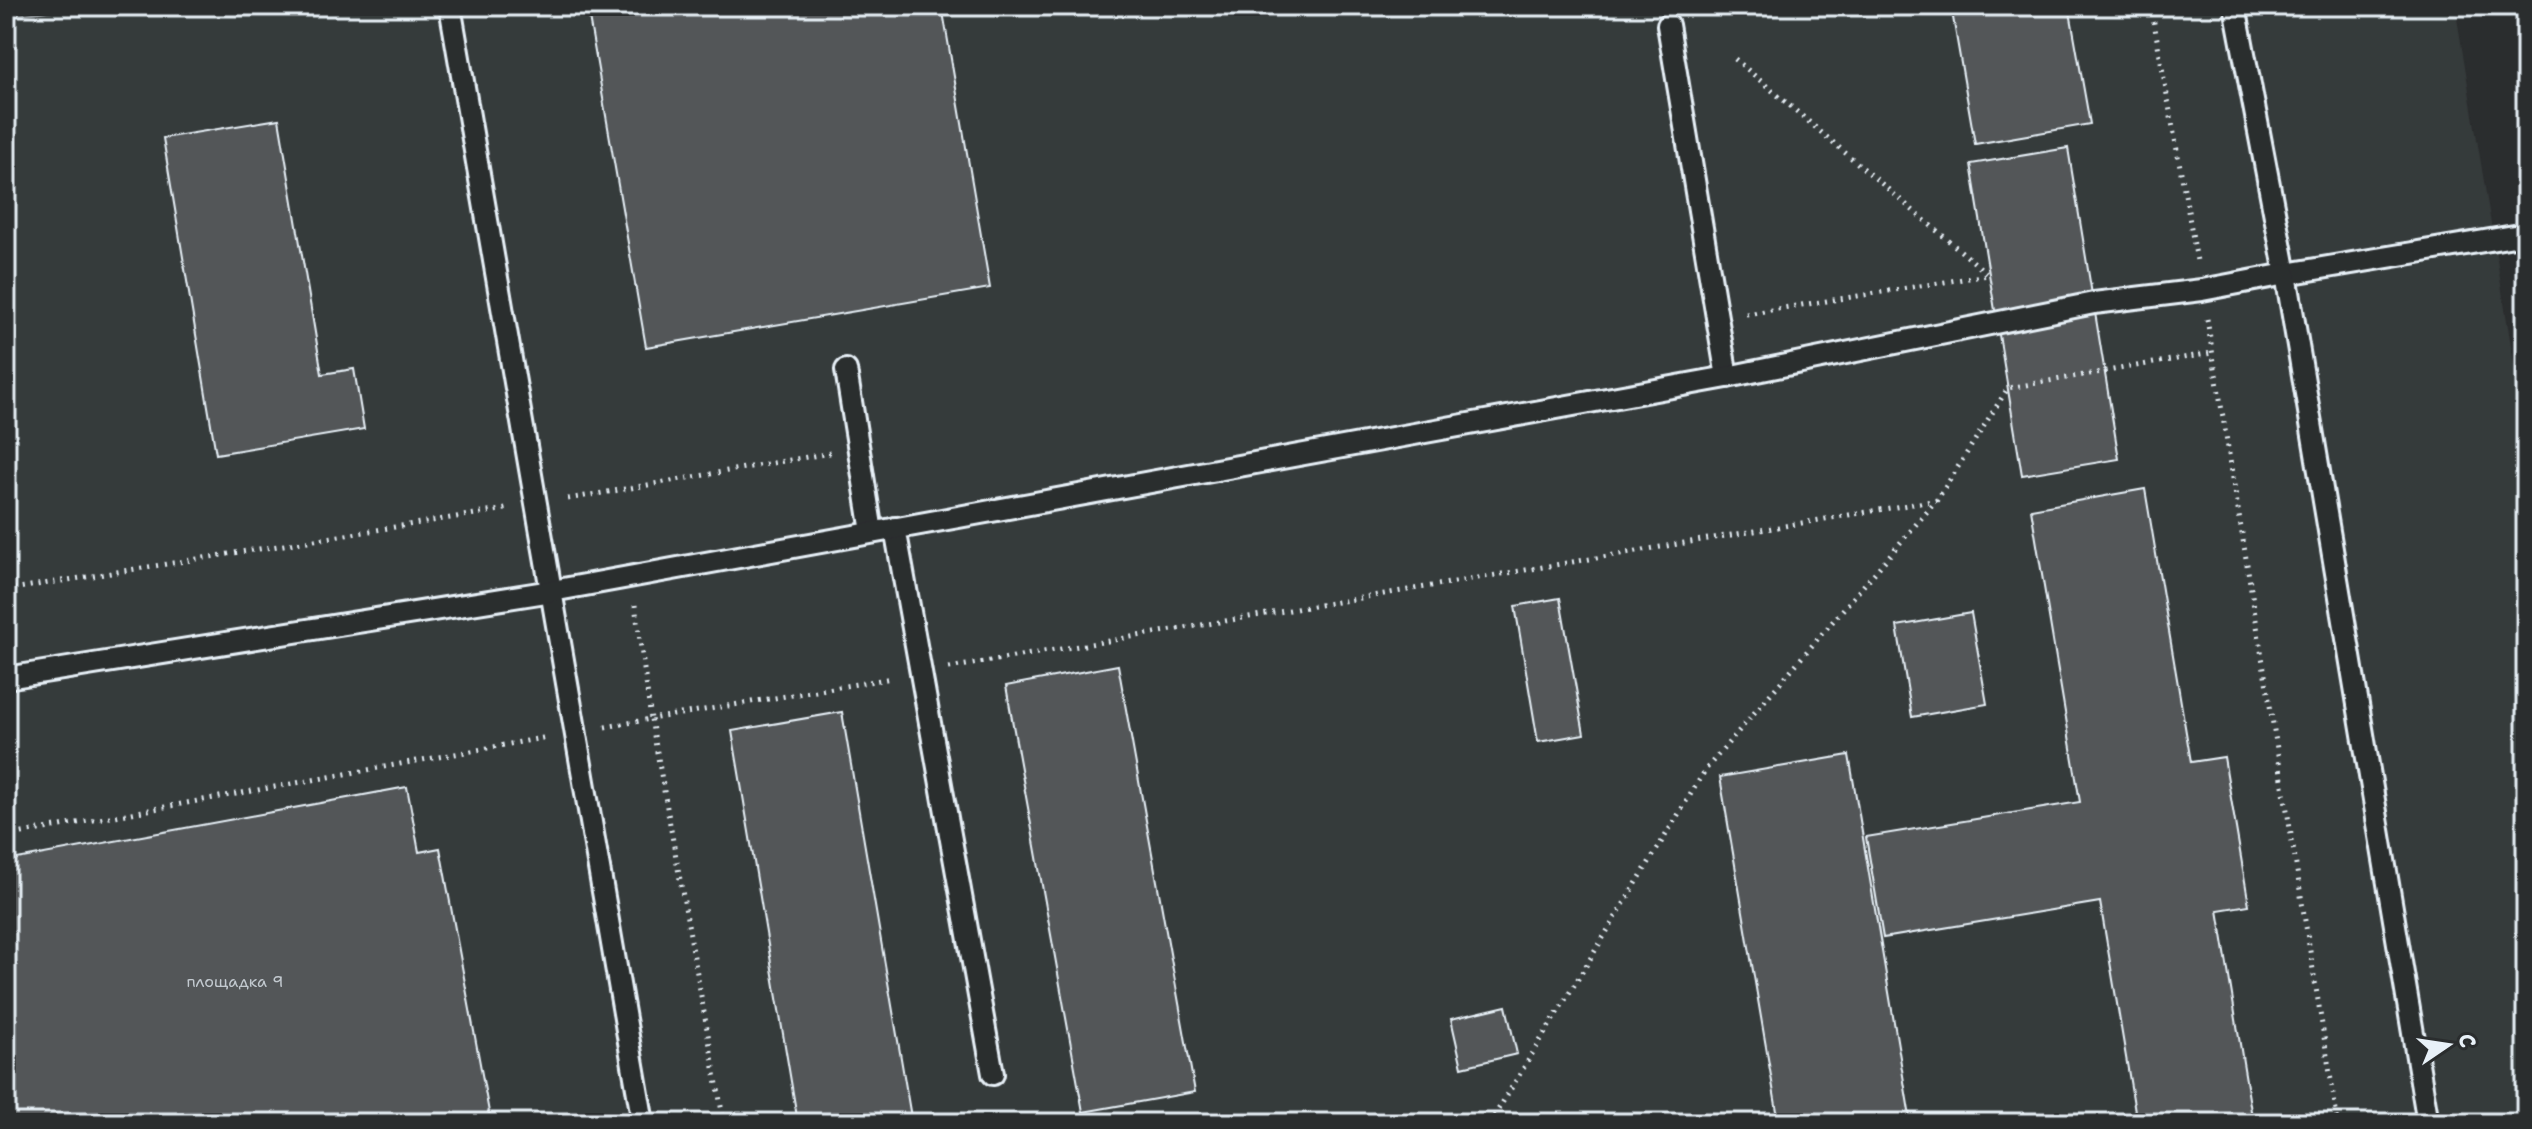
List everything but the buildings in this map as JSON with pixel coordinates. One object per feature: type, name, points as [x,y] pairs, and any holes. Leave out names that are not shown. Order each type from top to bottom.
[{"type":"lane","points":[[450,6],[643,1123]]},
{"type":"lane","points":[[2235,6],[2286,274],[2428,1123]]},
{"type":"lane","points":[[1668,25],[1727,377]]},
{"type":"lane","points":[[6,678],[552,591],[1727,377],[2094,303],[2202,290],[2526,234]]},
{"type":"lane","points":[[846,370],[872,532]]},
{"type":"lane","points":[[895,528],[993,1074]]},
{"type":"path","points":[[2151,6],[2202,290],[2338,1123]]},
{"type":"path","points":[[1717,319],[1989,275],[1735,59]]},
{"type":"path","points":[[1490,1123],[1706,769],[1937,500],[2008,388],[2212,353]]},
{"type":"path","points":[[6,590],[537,504],[858,448]]},
{"type":"path","points":[[6,836],[576,732],[1937,500]]},
{"type":"path","points":[[631,577],[651,719],[724,1123]]},
{"type":"shaded area","points":[[6,6],[2455,6],[2526,436],[2526,1123],[6,1123]]},
{"type":"shaded area","points":[[6,6],[81,6],[6,17]]}]
